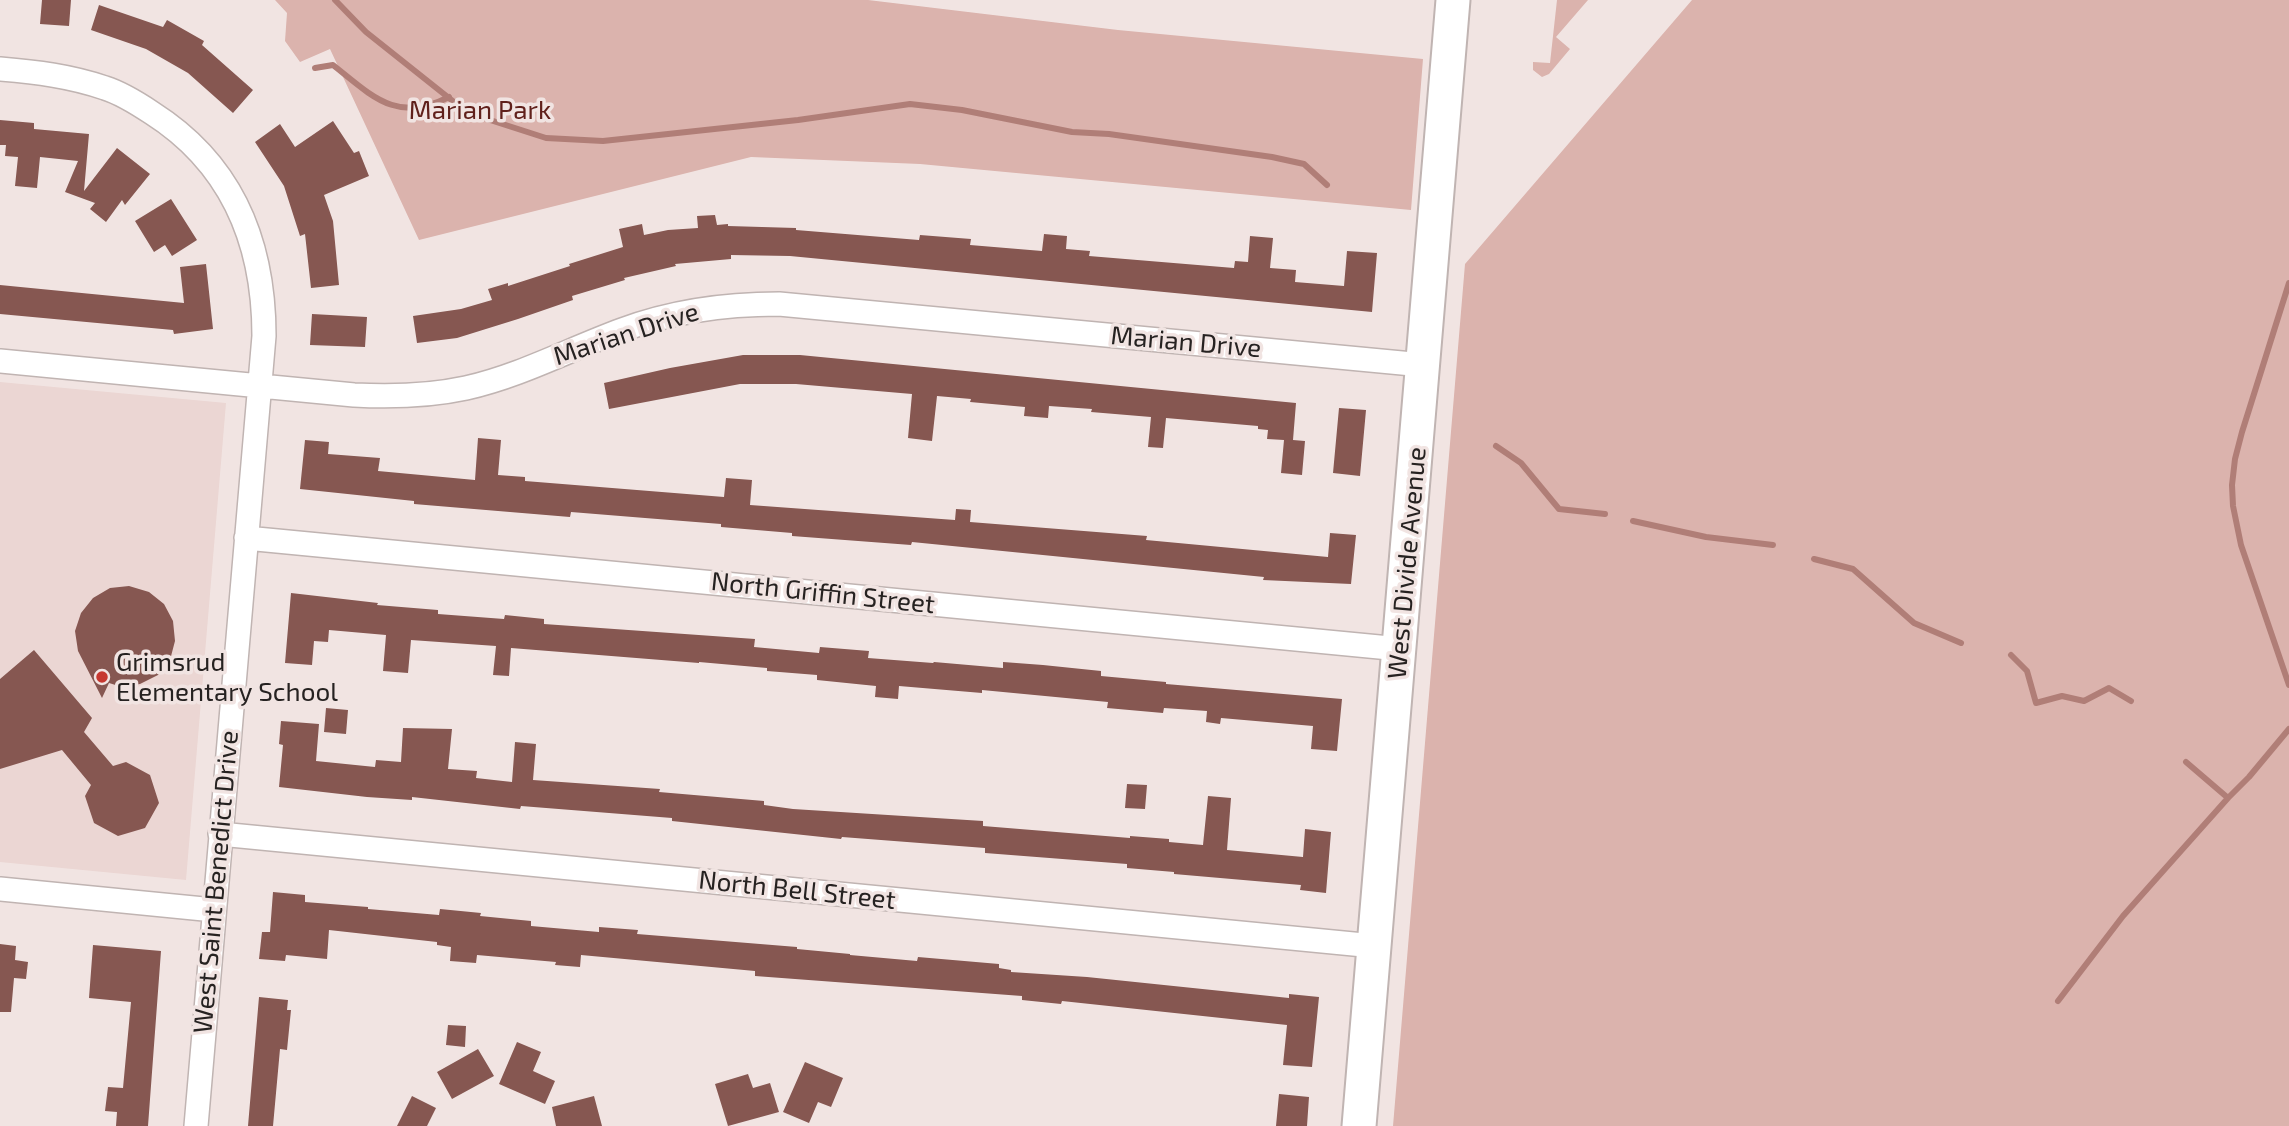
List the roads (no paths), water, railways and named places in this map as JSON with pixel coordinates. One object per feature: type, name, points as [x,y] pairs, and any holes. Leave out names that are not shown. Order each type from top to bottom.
[{"type":"street","name":"West Divide Avenue","points":[[1359,1126],[1453,0]]},
{"type":"street","name":"West Saint Benedict Drive","points":[[0,69],[46,73],[108,88],[164,120],[185,137],[219,176],[245,223],[255,250],[261,279],[264,336],[196,1126]]},
{"type":"street","name":"Marian Drive","points":[[0,362],[354,396],[410,396],[438,393],[503,377],[650,321],[711,307],[744,304],[814,306],[1423,365]]},
{"type":"street","name":"North Griffin Street","points":[[246,538],[1400,649]]},
{"type":"street","name":"North Bell Street","points":[[220,834],[1374,946]]},
{"type":"street","points":[[0,889],[214,910]]},
{"type":"waterway","points":[[335,0],[366,32],[459,106],[487,119],[546,138],[603,141],[798,120],[910,104],[962,110],[1072,132],[1109,134],[1272,157],[1304,164],[1327,185]]},
{"type":"waterway","points":[[315,68],[333,65],[373,96],[400,107],[431,105],[449,97]]},
{"type":"waterway","points":[[2289,283],[2242,432],[2232,485],[2233,506],[2241,545],[2289,685]]},
{"type":"waterway","points":[[1496,446],[1521,463],[1559,509],[1605,514]]},
{"type":"waterway","points":[[1633,521],[1706,537],[1773,545]]},
{"type":"waterway","points":[[1814,559],[1853,569],[1914,623],[1961,643]]},
{"type":"waterway","points":[[2011,655],[2027,671],[2036,703],[2062,696],[2084,701],[2109,688],[2131,701]]},
{"type":"waterway","points":[[2058,1001],[2123,916],[2289,729]]},
{"type":"waterway","points":[[2186,762],[2228,798]]},
{"type":"place","name":"Grimsrud Elementary School","points":[[102,677]]},
{"type":"park label","name":"Marian Park","points":[[480,110]]}]
